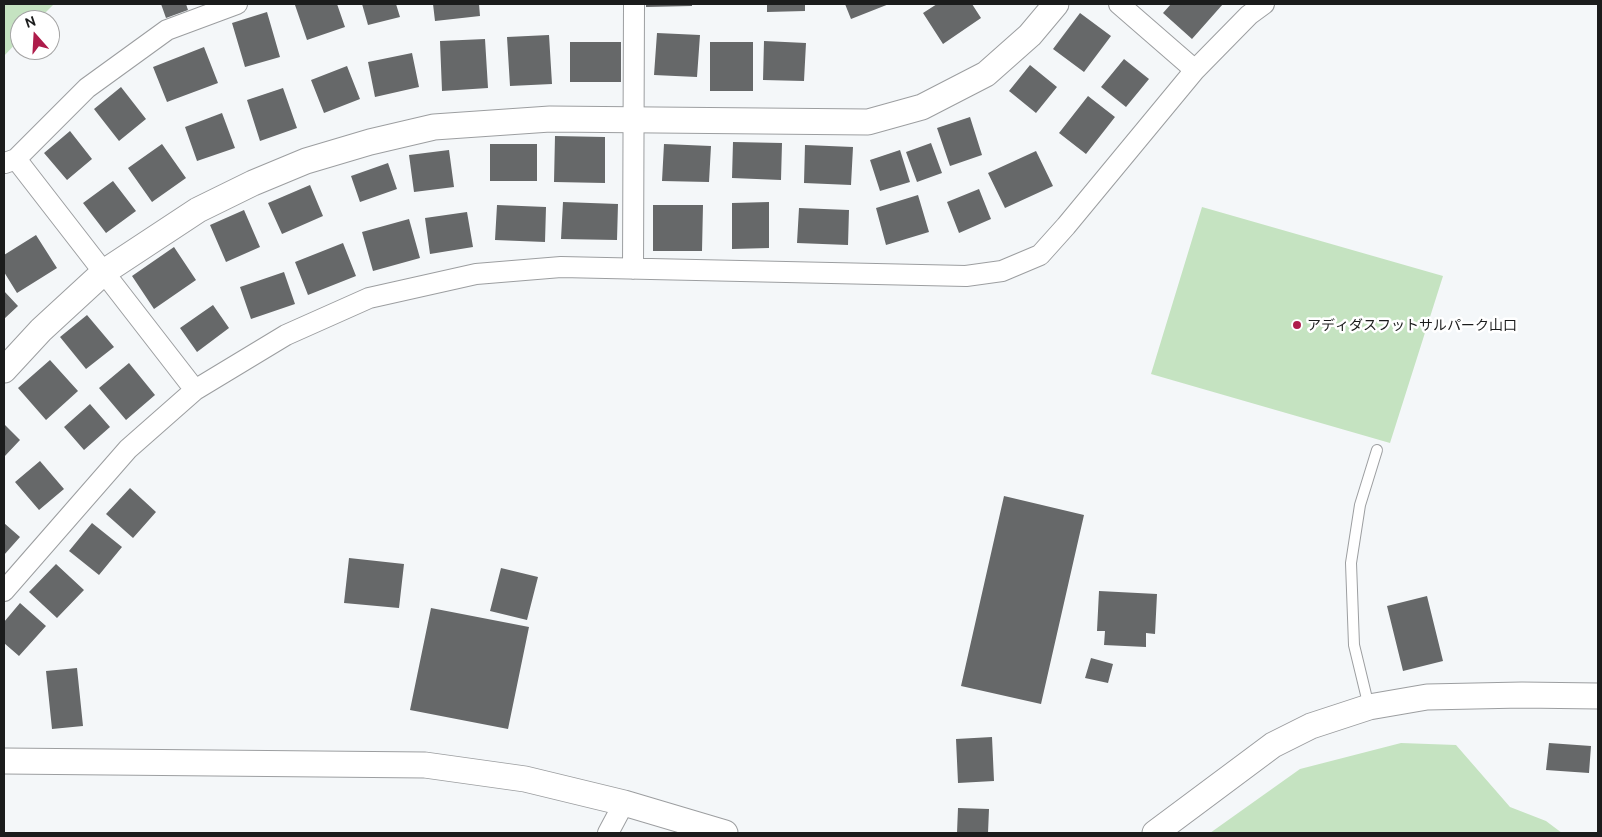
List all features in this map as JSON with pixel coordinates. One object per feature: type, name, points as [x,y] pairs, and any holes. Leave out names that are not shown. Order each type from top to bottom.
[{"type":"street","points":[[195,390],[104,272],[10,161],[87,88],[167,30],[237,4]]},
{"type":"street","points":[[633,269],[632,119],[634,4]]},
{"type":"street","points":[[4,370],[41,330],[104,272],[198,210],[253,183],[306,161],[370,142],[434,127],[550,119],[868,122],[922,107],[986,74],[1030,35],[1056,4]]},
{"type":"street","points":[[1119,4],[1195,70]]},
{"type":"street","points":[[4,591],[128,449],[195,390],[286,334],[368,298],[476,274],[561,267],[966,276],[1002,271],[1040,255],[1195,70],[1249,15],[1264,4]]},
{"type":"street","points":[[1154,833],[1273,745],[1311,726],[1368,707],[1427,697],[1598,696]]},
{"type":"street","points":[[4,761],[425,765],[524,778],[624,803],[725,833]]},
{"type":"street","points":[[608,833],[624,803]]},
{"type":"lane","points":[[1368,707],[1354,645],[1351,563],[1360,505],[1376,450]]},
{"type":"green space","points":[[4,4],[54,4],[48,10],[10,10],[10,50],[4,56]]},
{"type":"green space","name":"アディダスフットサルパーク山口","points":[[1202,207],[1443,276],[1390,443],[1151,374]]},
{"type":"green space","points":[[1401,743],[1456,745],[1510,807],[1546,821],[1562,833],[1210,833],[1300,769]]},
{"type":"building","points":[[161,4],[186,4],[188,10],[166,18]]},
{"type":"building","points":[[337,4],[345,27],[307,40],[295,5]]},
{"type":"building","points":[[362,4],[396,4],[400,17],[368,25]]},
{"type":"building","points":[[433,4],[479,4],[480,16],[435,21]]},
{"type":"building","points":[[646,4],[692,4],[692,6],[646,7]]},
{"type":"building","points":[[767,4],[805,4],[805,11],[767,12]]},
{"type":"building","points":[[845,4],[889,4],[851,19]]},
{"type":"building","points":[[937,4],[972,4],[981,18],[943,44],[923,13]]},
{"type":"building","points":[[1171,4],[1223,4],[1192,39],[1163,13]]},
{"type":"building","points":[[267,12],[280,57],[245,67],[232,23]]},
{"type":"building","points":[[1080,13],[1111,36],[1084,72],[1053,49]]},
{"type":"building","points":[[657,33],[700,35],[697,77],[654,75]]},
{"type":"building","points":[[549,35],[552,84],[510,86],[507,37]]},
{"type":"building","points":[[485,39],[488,88],[442,91],[440,41]]},
{"type":"building","points":[[764,41],[806,43],[804,81],[763,80]]},
{"type":"building","points":[[570,42],[621,42],[621,82],[570,82]]},
{"type":"building","points":[[710,42],[753,42],[753,91],[710,91]]},
{"type":"building","points":[[204,47],[218,83],[167,102],[153,67]]},
{"type":"building","points":[[412,53],[419,87],[375,97],[368,62]]},
{"type":"building","points":[[1124,59],[1149,79],[1126,107],[1101,87]]},
{"type":"building","points":[[1030,65],[1057,87],[1036,113],[1009,91]]},
{"type":"building","points":[[347,66],[360,99],[324,113],[311,80]]},
{"type":"building","points":[[121,87],[146,119],[119,141],[94,109]]},
{"type":"building","points":[[283,88],[297,128],[260,141],[247,100]]},
{"type":"building","points":[[1088,96],[1115,117],[1086,154],[1059,133]]},
{"type":"building","points":[[222,113],[235,148],[197,161],[185,127]]},
{"type":"building","points":[[970,117],[982,155],[950,166],[937,128]]},
{"type":"building","points":[[70,131],[92,159],[67,180],[44,153]]},
{"type":"building","points":[[555,136],[605,137],[605,183],[554,182]]},
{"type":"building","points":[[733,142],[782,143],[781,180],[732,178]]},
{"type":"building","points":[[931,143],[942,173],[917,182],[906,152]]},
{"type":"building","points":[[162,144],[186,178],[152,202],[128,168]]},
{"type":"building","points":[[490,144],[537,144],[537,181],[490,181]]},
{"type":"building","points":[[664,144],[711,146],[709,182],[662,181]]},
{"type":"building","points":[[805,145],[853,147],[851,185],[804,183]]},
{"type":"building","points":[[449,150],[454,187],[414,192],[409,155]]},
{"type":"building","points":[[900,150],[910,182],[880,191],[870,160]]},
{"type":"building","points":[[1036,151],[1053,186],[1005,208],[988,173]]},
{"type":"building","points":[[388,163],[397,189],[360,202],[351,176]]},
{"type":"building","points":[[113,181],[136,211],[106,233],[83,203]]},
{"type":"building","points":[[310,185],[323,216],[282,234],[268,203]]},
{"type":"building","points":[[979,189],[991,219],[959,233],[947,202]]},
{"type":"building","points":[[918,195],[929,232],[886,245],[876,208]]},
{"type":"building","points":[[563,202],[618,204],[617,240],[561,239]]},
{"type":"building","points":[[769,202],[769,248],[732,249],[732,203]]},
{"type":"building","points":[[497,205],[546,207],[545,242],[495,240]]},
{"type":"building","points":[[653,205],[703,205],[702,251],[653,251]]},
{"type":"building","points":[[799,208],[849,210],[848,245],[797,243]]},
{"type":"building","points":[[244,210],[260,247],[226,262],[210,225]]},
{"type":"building","points":[[467,212],[473,247],[430,254],[425,218]]},
{"type":"building","points":[[409,219],[420,258],[373,271],[362,232]]},
{"type":"building","points":[[36,235],[57,268],[17,293],[4,272],[4,255]]},
{"type":"building","points":[[343,243],[356,276],[308,295],[295,262]]},
{"type":"building","points":[[174,247],[196,280],[154,309],[132,276]]},
{"type":"building","points":[[284,272],[295,304],[251,319],[240,287]]},
{"type":"building","points":[[4,291],[18,306],[4,319]]},
{"type":"building","points":[[213,305],[229,328],[197,352],[180,328]]},
{"type":"building","points":[[87,315],[114,347],[86,369],[60,337]]},
{"type":"building","points":[[50,360],[78,391],[46,420],[18,388]]},
{"type":"building","points":[[129,363],[155,395],[126,420],[99,388]]},
{"type":"building","points":[[90,404],[110,427],[84,450],[64,427]]},
{"type":"building","points":[[4,424],[20,440],[4,457]]},
{"type":"building","points":[[40,461],[64,489],[39,510],[15,482]]},
{"type":"building","points":[[130,488],[156,512],[133,538],[106,514]]},
{"type":"building","points":[[1004,496],[1084,515],[1041,704],[961,686]]},
{"type":"building","points":[[4,523],[20,537],[4,555]]},
{"type":"building","points":[[92,523],[122,547],[99,575],[69,551]]},
{"type":"building","points":[[349,558],[404,564],[399,608],[344,603]]},
{"type":"building","points":[[56,564],[84,590],[57,618],[29,592]]},
{"type":"building","points":[[501,568],[538,577],[527,620],[490,611]]},
{"type":"building","points":[[1099,591],[1157,594],[1155,634],[1146,633],[1146,647],[1104,645],[1105,631],[1097,631]]},
{"type":"building","points":[[1427,596],[1443,661],[1403,671],[1387,606]]},
{"type":"building","points":[[20,603],[46,626],[19,656],[4,643],[4,622]]},
{"type":"building","points":[[431,608],[529,627],[508,729],[410,710]]},
{"type":"building","points":[[1091,658],[1113,664],[1108,683],[1085,678]]},
{"type":"building","points":[[77,668],[83,726],[52,729],[46,671]]},
{"type":"building","points":[[992,737],[994,781],[958,783],[956,739]]},
{"type":"building","points":[[1549,743],[1591,746],[1589,773],[1546,770]]},
{"type":"building","points":[[958,808],[989,809],[988,833],[957,833]]},
{"type":"place","name":"アディダスフットサルパーク山口","points":[[1297,325]]}]
